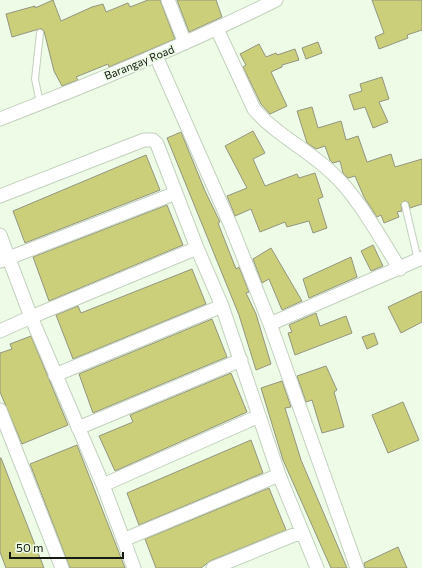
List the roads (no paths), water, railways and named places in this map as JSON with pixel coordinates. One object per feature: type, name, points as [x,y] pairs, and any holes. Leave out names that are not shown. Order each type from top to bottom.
[{"type":"street","points":[[168,0],[186,43]]},
{"type":"street","name":"Barangay Road","points":[[0,119],[217,30],[276,0]]},
{"type":"street","points":[[217,30],[254,108],[263,119],[298,145],[341,181],[374,228],[400,269]]},
{"type":"street","points":[[156,56],[231,226],[270,324],[357,568]]},
{"type":"street","points":[[0,196],[148,139],[157,144],[197,248],[222,306],[279,475],[317,568]]},
{"type":"street","points":[[4,260],[176,193]]},
{"type":"street","points":[[0,234],[4,260],[31,317],[103,485],[134,568]]},
{"type":"street","points":[[0,331],[197,248]]},
{"type":"street","points":[[270,324],[400,269],[420,259]]},
{"type":"street","points":[[55,375],[222,306]]},
{"type":"street","points":[[78,428],[241,360]]},
{"type":"street","points":[[0,410],[62,568]]},
{"type":"street","points":[[103,485],[259,416]]},
{"type":"street","points":[[123,540],[279,475]]},
{"type":"street","points":[[214,568],[301,532]]},
{"type":"lane","points":[[40,33],[35,79],[40,103]]},
{"type":"lane","points":[[405,205],[420,259]]}]
